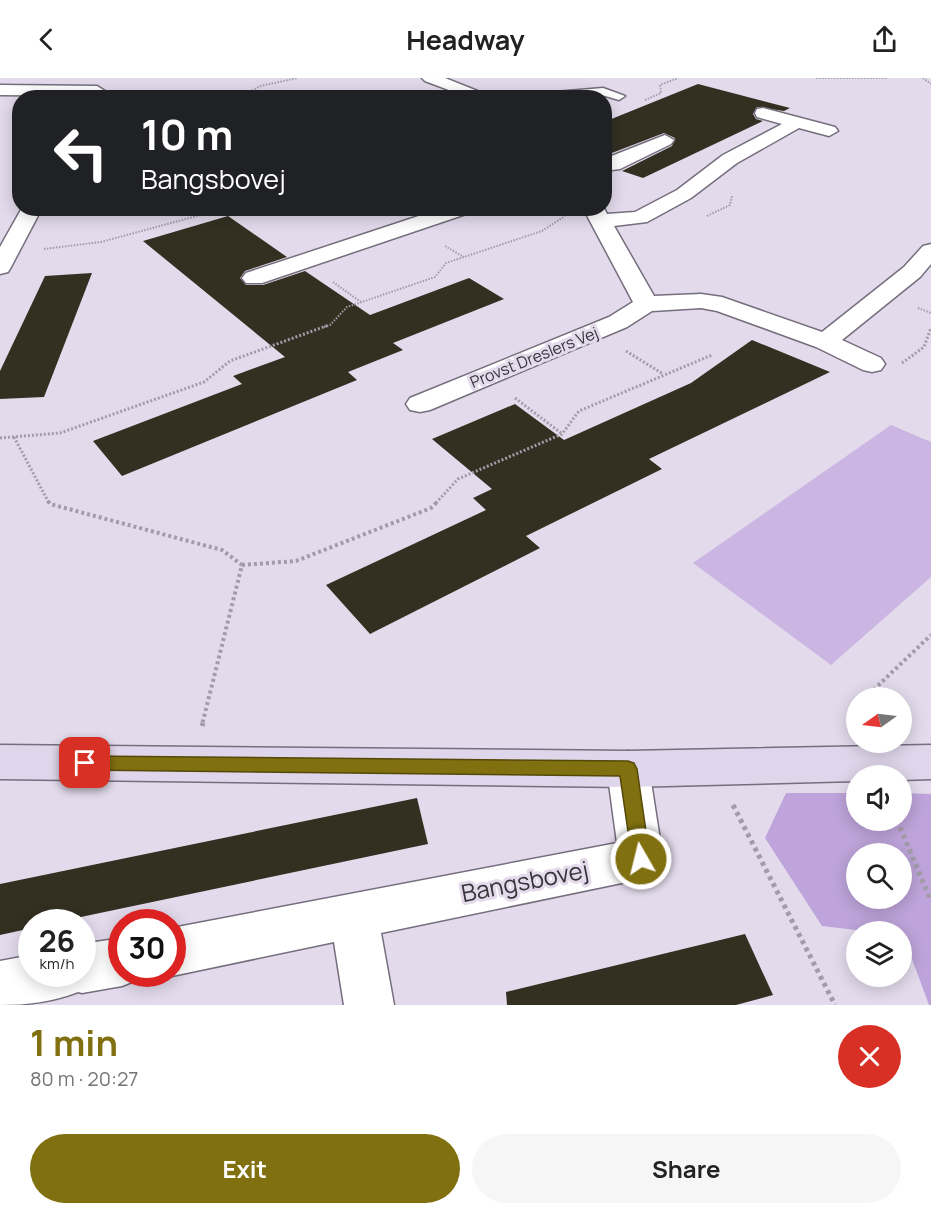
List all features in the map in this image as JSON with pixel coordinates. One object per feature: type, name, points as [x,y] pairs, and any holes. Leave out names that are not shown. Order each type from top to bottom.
[{"type":"street","points":[[430,78],[460,90]]},
{"type":"street","points":[[0,90],[98,89]]},
{"type":"street","points":[[763,113],[828,131]]},
{"type":"street","points":[[611,216],[640,218],[684,194],[730,159],[798,122]]},
{"type":"street","points":[[612,165],[665,140]]},
{"type":"street","points":[[4,260],[28,216]]},
{"type":"street","points":[[254,278],[441,216]]},
{"type":"street","points":[[598,216],[646,304]]},
{"type":"street","points":[[825,342],[912,272],[931,251]]},
{"type":"street","name":"Provst Dreslers Vej","points":[[420,404],[618,322],[646,304],[701,301],[722,304],[825,342],[872,364]]},
{"type":"street","points":[[0,762],[628,769],[931,762]]},
{"type":"street","name":"Bangsbovej","points":[[186,949],[641,859],[628,769]]},
{"type":"street","points":[[354,916],[369,1005]]},
{"type":"street","points":[[0,986],[18,982]]},
{"type":"lane","points":[[612,94],[619,96]]},
{"type":"path","points":[[253,90],[260,86],[298,78]]},
{"type":"path","points":[[816,78],[888,78]]},
{"type":"path","points":[[923,78],[931,84]]},
{"type":"path","points":[[4,260],[101,242],[197,216]]},
{"type":"path","points":[[0,438],[60,433],[204,382],[230,361],[330,326],[348,307],[435,277],[446,263],[542,231],[566,216]]},
{"type":"path","points":[[14,437],[50,504],[222,550],[242,565],[296,561],[431,508],[458,479],[562,434],[579,411],[712,356]]},
{"type":"path","points":[[486,377],[562,434]]},
{"type":"path","points":[[192,764],[242,565]]},
{"type":"path","points":[[877,687],[931,635]]},
{"type":"path","points":[[714,767],[835,1005]]},
{"type":"path","points":[[902,831],[931,901]]},
{"type":"shaded area","points":[[891,425],[931,442],[931,577],[831,665],[693,563]]},
{"type":"shaded area","points":[[786,793],[846,793],[846,831],[912,831],[912,793],[931,794],[931,1005],[929,1005],[912,959],[912,921],[846,921],[846,929],[822,926],[765,838]]},
{"type":"building","points":[[698,84],[790,108],[784,111],[757,107],[753,114],[756,119],[763,121],[643,178],[622,171],[672,146],[675,138],[664,133],[612,153],[612,119]]},
{"type":"building","points":[[228,216],[287,257],[245,271],[240,278],[246,285],[263,285],[305,271],[370,315],[469,278],[504,299],[393,343],[403,350],[348,372],[357,380],[122,476],[93,441],[242,384],[233,376],[285,357],[143,241]]},
{"type":"building","points":[[92,273],[44,397],[0,399],[0,371],[45,276]]},
{"type":"building","points":[[752,340],[830,372],[649,459],[662,469],[526,536],[540,548],[370,634],[326,585],[486,510],[473,498],[492,489],[432,439],[515,404],[564,440],[691,383]]},
{"type":"building","points":[[417,798],[428,844],[119,909],[108,909],[108,911],[96,914],[96,909],[18,909],[18,931],[0,935],[0,884]]},
{"type":"building","points":[[745,934],[773,995],[736,1005],[507,1005],[506,992]]},
{"type":"route","points":[[85,763],[628,769],[641,859]]}]
